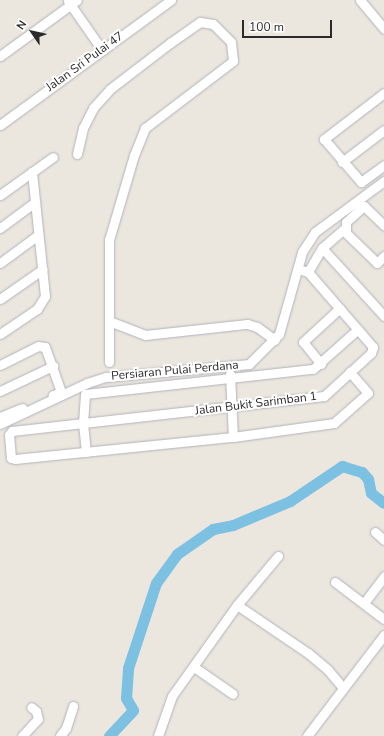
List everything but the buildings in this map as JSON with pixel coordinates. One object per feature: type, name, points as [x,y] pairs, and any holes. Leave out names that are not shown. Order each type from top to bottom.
[{"type":"street","name":"Jalan Sri Pulai 47","points":[[0,125],[171,0]]},
{"type":"street","points":[[0,56],[72,2],[102,50]]},
{"type":"street","points":[[365,2],[384,29]]},
{"type":"street","points":[[77,154],[83,128],[93,108],[110,89],[170,43],[200,22],[213,24],[231,42],[233,61],[144,128],[134,155],[109,240],[109,362]]},
{"type":"street","points":[[384,94],[326,136],[325,142],[361,182],[384,165]]},
{"type":"street","points":[[342,162],[384,130]]},
{"type":"street","points":[[0,195],[53,157]]},
{"type":"street","points":[[0,334],[42,303],[45,296],[32,172]]},
{"type":"street","name":"Persiaran Pulai Perdana","points":[[0,424],[87,383],[106,377],[249,364],[275,340],[281,329],[302,252],[315,232],[384,181]]},
{"type":"street","points":[[0,228],[35,202]]},
{"type":"street","points":[[346,230],[346,222],[364,206],[384,225]]},
{"type":"street","points":[[298,269],[308,272],[322,248],[341,230],[346,230],[381,260]]},
{"type":"street","points":[[0,263],[38,235]]},
{"type":"street","points":[[322,248],[384,316]]},
{"type":"street","points":[[0,299],[43,269]]},
{"type":"street","name":"Jalan Bukit Sarimban 1","points":[[86,452],[13,459],[10,455],[9,433],[83,423],[231,408],[319,397],[328,393],[373,350],[371,344],[308,272]]},
{"type":"street","points":[[321,364],[303,342],[340,308]]},
{"type":"street","points":[[109,321],[145,335],[247,324],[257,327],[275,340]]},
{"type":"street","points":[[350,372],[368,393],[334,423],[233,437],[86,452],[83,423],[83,398],[87,393],[313,369],[321,364],[358,329]]},
{"type":"street","points":[[0,365],[41,346],[47,350],[61,392],[0,417]]},
{"type":"street","points":[[0,391],[53,366]]},
{"type":"street","points":[[230,366],[233,437]]},
{"type":"street","points":[[375,532],[384,540]]},
{"type":"street","points":[[158,736],[172,696],[237,605],[278,556]]},
{"type":"street","points":[[364,603],[384,576]]},
{"type":"street","points":[[335,582],[384,619]]},
{"type":"street","points":[[237,605],[308,653],[328,670],[343,688]]},
{"type":"street","points":[[308,736],[384,635]]},
{"type":"street","points":[[194,667],[233,694]]},
{"type":"street","points":[[60,736],[73,706]]},
{"type":"street","points":[[22,736],[38,719],[36,711],[31,707]]},
{"type":"waterway","points":[[109,736],[133,710],[126,698],[128,668],[156,583],[177,554],[213,529],[233,525],[290,501],[342,466],[362,472],[368,479],[371,493],[384,503]]}]
